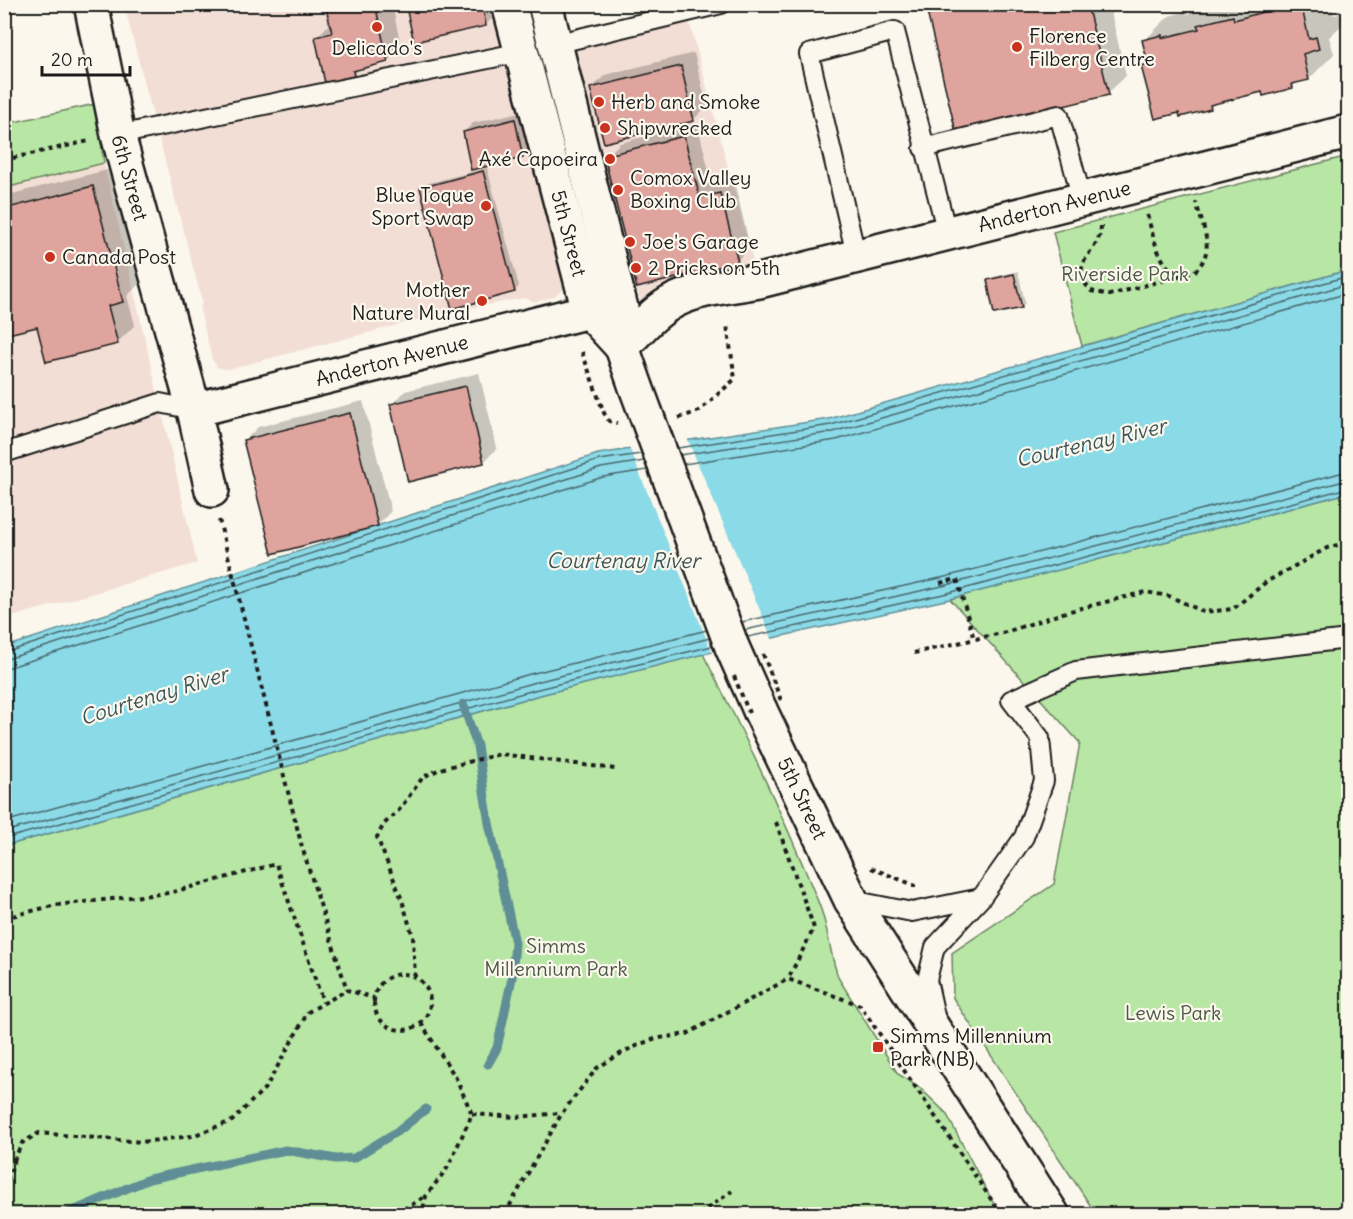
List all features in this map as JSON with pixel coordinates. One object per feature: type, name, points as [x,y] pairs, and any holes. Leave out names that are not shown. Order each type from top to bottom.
[{"type":"street","name":"6th Street","points":[[91,4],[118,135],[194,410],[212,490]]},
{"type":"street","name":"5th Street","points":[[510,4],[589,311],[622,347]]},
{"type":"street","name":"5th Street","points":[[545,4],[621,308],[622,347],[732,647],[752,712],[851,900],[1052,1215]]},
{"type":"street","name":"Anderton Avenue","points":[[622,347],[675,301],[694,293],[759,280],[1348,132]]},
{"type":"street","name":"Anderton Avenue","points":[[194,410],[589,311]]},
{"type":"lane","points":[[555,44],[721,4]]},
{"type":"lane","points":[[856,255],[809,54],[895,31],[923,148],[947,233]]},
{"type":"lane","points":[[118,135],[522,52]]},
{"type":"lane","points":[[923,148],[1059,115],[1088,198]]},
{"type":"lane","points":[[4,453],[159,404],[194,410]]},
{"type":"lane","points":[[940,1039],[927,980],[935,947],[981,898],[1024,837],[1044,781],[1040,738],[1011,700],[1076,671],[1348,639]]},
{"type":"lane","points":[[851,900],[912,912],[981,898]]},
{"type":"path","points":[[4,160],[118,135]]},
{"type":"path","points":[[1088,198],[1100,237],[1084,260],[1081,270],[1086,285],[1091,291],[1110,295],[1194,272],[1207,256],[1208,247],[1189,172]]},
{"type":"path","points":[[1138,185],[1159,254],[1171,271],[1179,276]]},
{"type":"path","points":[[212,490],[302,848],[347,990]]},
{"type":"path","points":[[914,653],[1145,592],[1169,596],[1204,612],[1233,609],[1266,582],[1327,548],[1348,542]]},
{"type":"path","points":[[940,583],[957,579],[974,639]]},
{"type":"path","points":[[415,977],[413,937],[377,837],[384,824],[399,810],[423,777],[440,769],[500,754],[615,769]]},
{"type":"path","points":[[505,1215],[562,1113],[597,1068],[625,1051],[653,1039],[687,1034],[788,979],[814,928],[774,816]]},
{"type":"path","points":[[4,918],[56,905],[169,893],[276,864],[323,1002]]},
{"type":"path","points":[[402,973],[415,977],[425,986],[430,998],[428,1012],[420,1023],[408,1029],[394,1029],[382,1023],[375,1011],[374,998],[378,985],[389,976],[402,973]]},
{"type":"path","points":[[788,979],[860,1005],[1001,1215]]},
{"type":"path","points":[[4,1189],[22,1143],[39,1133],[136,1142],[192,1136],[232,1121],[266,1087],[308,1012],[347,990],[374,998]]},
{"type":"path","points":[[396,1215],[426,1196],[448,1167],[472,1114],[456,1078],[420,1023]]},
{"type":"path","points":[[472,1114],[517,1116],[562,1113]]},
{"type":"path","points":[[4,1163],[15,1158]]},
{"type":"path","points":[[700,1215],[732,1191]]},
{"type":"path","points":[[422,1215],[426,1196]]},
{"type":"path","points":[[4,1209],[8,1215]]},
{"type":"shaded area","points":[[124,5],[500,5],[566,282],[563,290],[554,297],[535,302],[524,298],[436,315],[229,369],[218,368],[212,359],[200,310],[202,301]]},
{"type":"shaded area","points":[[687,13],[753,261],[661,286],[640,301],[571,40]]},
{"type":"shaded area","points":[[104,163],[197,563],[5,619],[4,188]]},
{"type":"green space","points":[[95,104],[104,163],[5,188],[5,124]]},
{"type":"green space","name":"Riverside Park","points":[[1348,156],[1348,270],[1082,346],[1053,232]]},
{"type":"green space","name":"Lewis Park","points":[[1348,493],[1348,1214],[1096,1214],[953,998],[952,953],[1054,884],[1080,743],[950,599]]},
{"type":"green space","name":"Simms Millennium Park","points":[[703,654],[764,778],[806,872],[822,913],[839,979],[898,1074],[920,1088],[946,1113],[999,1214],[5,1214],[5,846],[536,696]]},
{"type":"water","name":"Courtenay River","points":[[1348,270],[1348,493],[950,599],[732,647],[536,696],[5,846],[5,647],[598,454],[829,419]]},
{"type":"pier","points":[[687,438],[773,641],[713,655],[629,447]]},
{"type":"building","points":[[325,4],[375,4],[388,62],[353,71],[354,76],[325,83],[315,37],[332,33]]},
{"type":"building","points":[[416,4],[482,4],[486,26],[414,42],[406,7]]},
{"type":"building","name":"Florence Filberg Centre","points":[[925,4],[1087,4],[1109,95],[956,132]]},
{"type":"building","points":[[1292,4],[1301,4],[1309,39],[1316,37],[1319,49],[1303,54],[1309,80],[1292,84],[1293,88],[1263,96],[1262,92],[1210,105],[1211,109],[1180,117],[1179,113],[1155,119],[1141,66],[1148,64],[1142,40],[1162,35],[1162,38],[1199,29],[1197,25],[1233,16],[1234,20]]},
{"type":"building","points":[[681,66],[694,121],[604,143],[590,88]]},
{"type":"building","points":[[515,119],[523,158],[471,170],[463,132]]},
{"type":"building","points":[[684,136],[700,198],[720,193],[738,262],[637,288],[604,156]]},
{"type":"building","points":[[483,171],[515,292],[452,309],[420,188]]},
{"type":"building","points":[[93,186],[123,302],[108,306],[118,344],[46,362],[37,327],[4,335],[4,209]]},
{"type":"building","points":[[1014,274],[1022,308],[994,314],[987,280]]},
{"type":"building","points":[[466,386],[484,463],[408,482],[390,404]]},
{"type":"building","points":[[350,413],[378,526],[272,554],[243,440]]},
{"type":"waterway","points":[[463,704],[477,746],[489,823],[515,943],[512,978],[497,1048],[488,1064]]},
{"type":"waterway","points":[[66,1214],[149,1179],[286,1150],[336,1159],[354,1158],[401,1129],[426,1109]]},
{"type":"place","name":"Delicado's","points":[[377,27]]},
{"type":"place","name":"Florence Filberg Centre","points":[[1017,47]]},
{"type":"place","name":"Herb and Smoke","points":[[599,102]]},
{"type":"place","name":"Shipwrecked","points":[[605,128]]},
{"type":"place","name":"Axé Capoeira","points":[[610,159]]},
{"type":"place","name":"Comox Valley Boxing Club","points":[[618,190]]},
{"type":"place","name":"Blue Toque Sport Swap","points":[[486,206]]},
{"type":"place","name":"Joe's Garage","points":[[630,242]]},
{"type":"place","name":"Canada Post","points":[[50,257]]},
{"type":"place","name":"2 Pricks on 5th","points":[[636,268]]},
{"type":"place","name":"Mother Nature Mural","points":[[482,301]]},
{"type":"place","name":"Simms Millennium Park (NB)","points":[[878,1047]]}]
